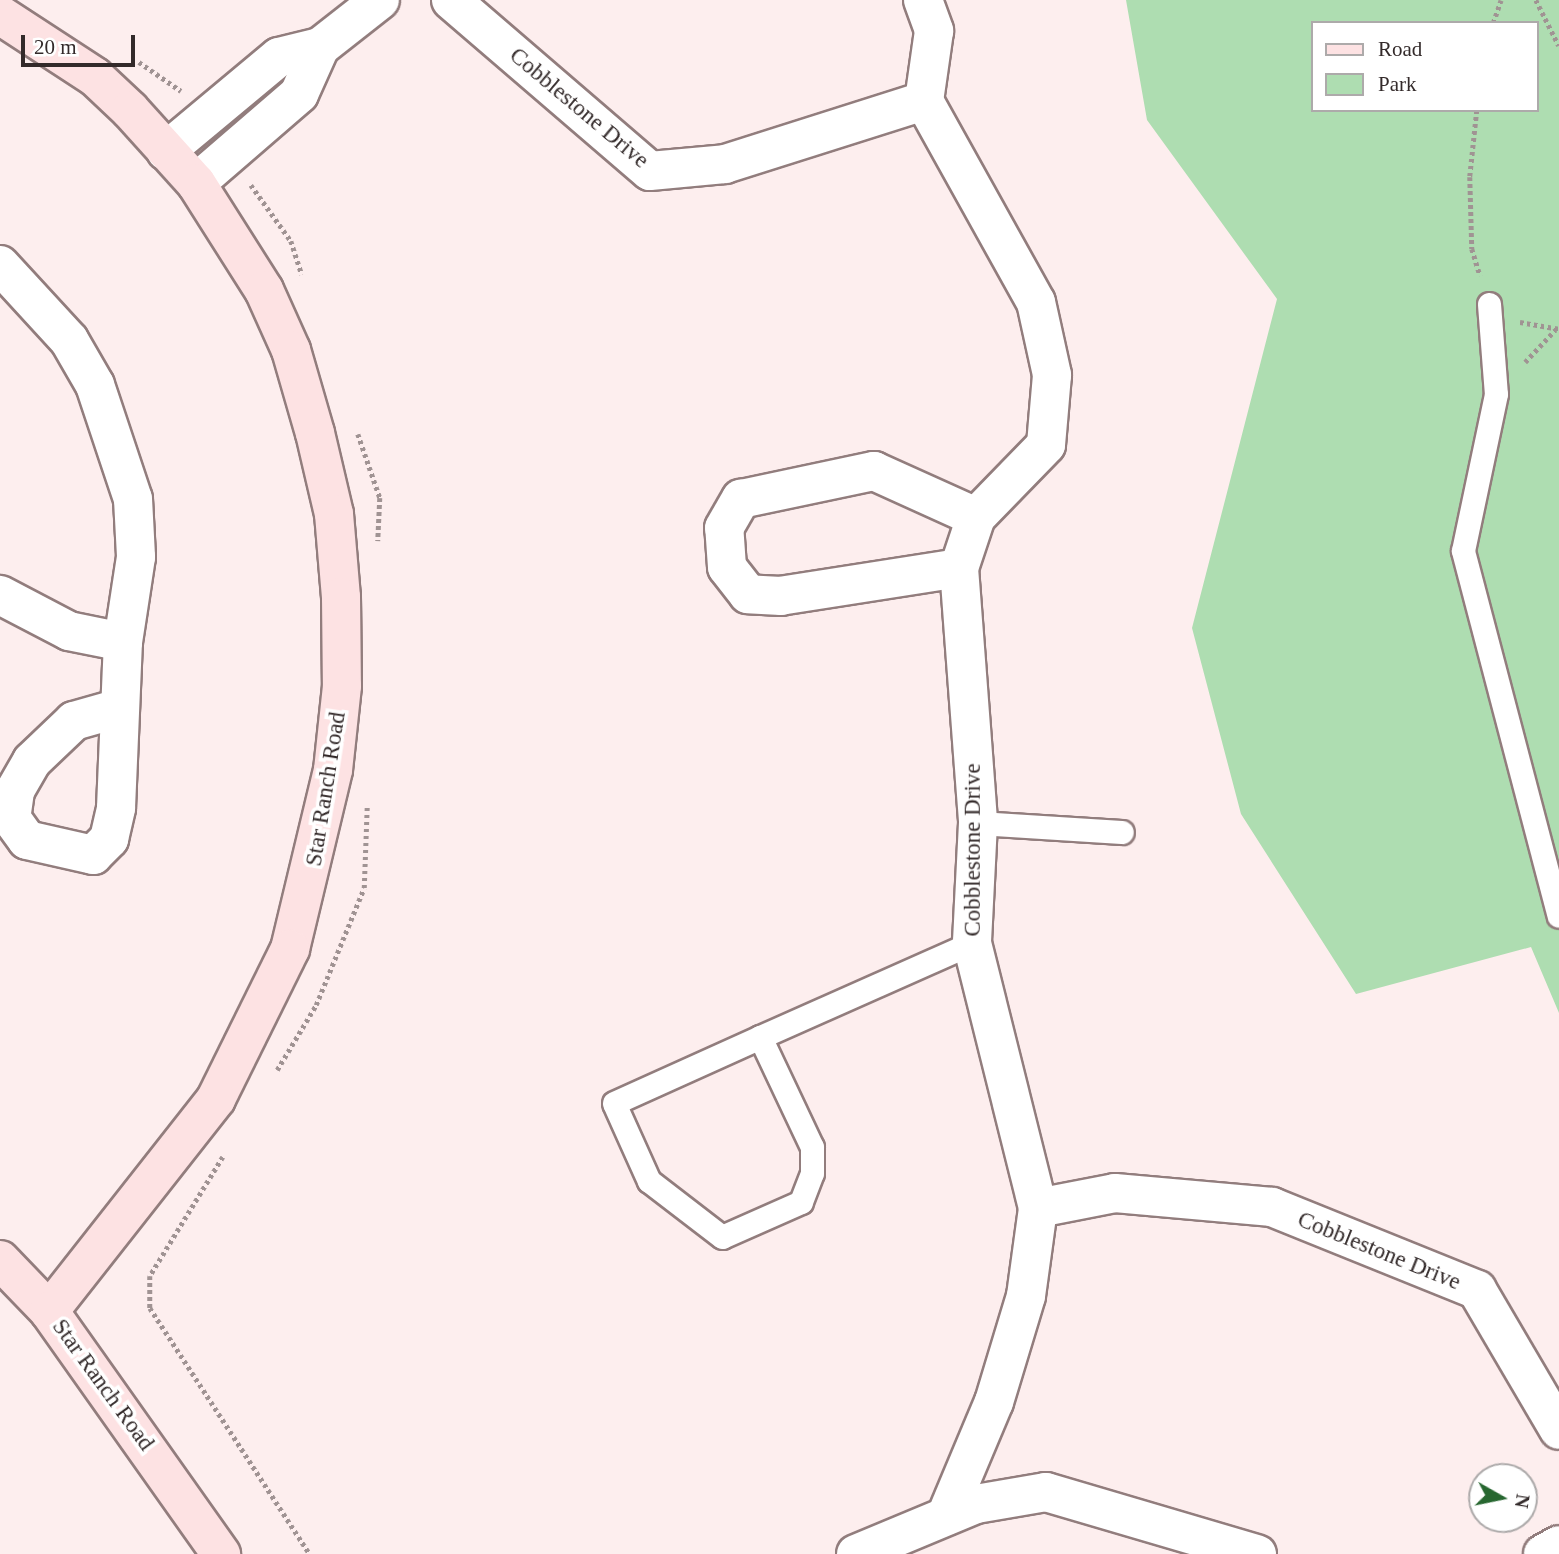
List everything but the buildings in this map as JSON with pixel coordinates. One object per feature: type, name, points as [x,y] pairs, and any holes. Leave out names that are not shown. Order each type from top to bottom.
[{"type":"street","points":[[166,150],[279,57],[320,47],[380,0]]},
{"type":"street","name":"Cobblestone Drive","points":[[451,0],[650,172],[725,164],[924,101],[1037,302],[1052,375],[1046,445],[976,517],[959,568],[978,823],[972,943],[1038,1208],[1026,1296],[994,1402],[946,1516]]},
{"type":"street","points":[[923,0],[934,32],[924,101]]},
{"type":"street","name":"Star Ranch Road","points":[[0,15],[95,77],[196,183],[264,290],[291,350],[315,433],[334,514],[341,597],[342,686],[333,770],[290,949],[251,1035],[216,1099],[49,1311],[221,1554]]},
{"type":"street","points":[[196,183],[299,94],[320,47]]},
{"type":"street","points":[[0,265],[69,340],[118,442],[133,499],[136,557],[116,709]]},
{"type":"street","points":[[959,568],[781,596],[748,594],[727,567],[724,528],[741,499],[874,471],[976,517]]},
{"type":"street","points":[[0,594],[69,631],[123,642]]},
{"type":"street","name":"Cobblestone Drive","points":[[1038,1208],[1115,1192],[1272,1208],[1477,1290],[1559,1430]]},
{"type":"street","points":[[0,1260],[49,1311]]},
{"type":"street","points":[[856,1554],[897,1546],[946,1516],[976,1504],[1046,1492],[1257,1554]]},
{"type":"street","points":[[1543,1554],[1559,1545]]},
{"type":"lane","points":[[1489,304],[1496,394],[1463,551],[1559,916]]},
{"type":"lane","points":[[978,823],[1122,832]]},
{"type":"lane","points":[[761,1037],[813,1147],[812,1173],[800,1202],[722,1237],[649,1181],[614,1103],[761,1037],[972,943]]},
{"type":"path","points":[[1494,21],[1501,0]]},
{"type":"path","points":[[1536,0],[1559,46]]},
{"type":"path","points":[[130,55],[186,95],[203,119]]},
{"type":"path","points":[[1477,112],[1472,249],[1489,304],[1530,328],[1559,329]]},
{"type":"path","points":[[229,155],[291,241],[304,279]]},
{"type":"path","points":[[353,421],[380,498],[377,553]]},
{"type":"path","points":[[273,1076],[316,1005],[364,888],[368,790]]},
{"type":"path","points":[[229,1147],[150,1276],[150,1308],[310,1554]]},
{"type":"green space","points":[[1126,0],[1559,0],[1559,1013],[1531,947],[1356,994],[1241,814],[1192,628],[1277,299],[1147,120]]}]
